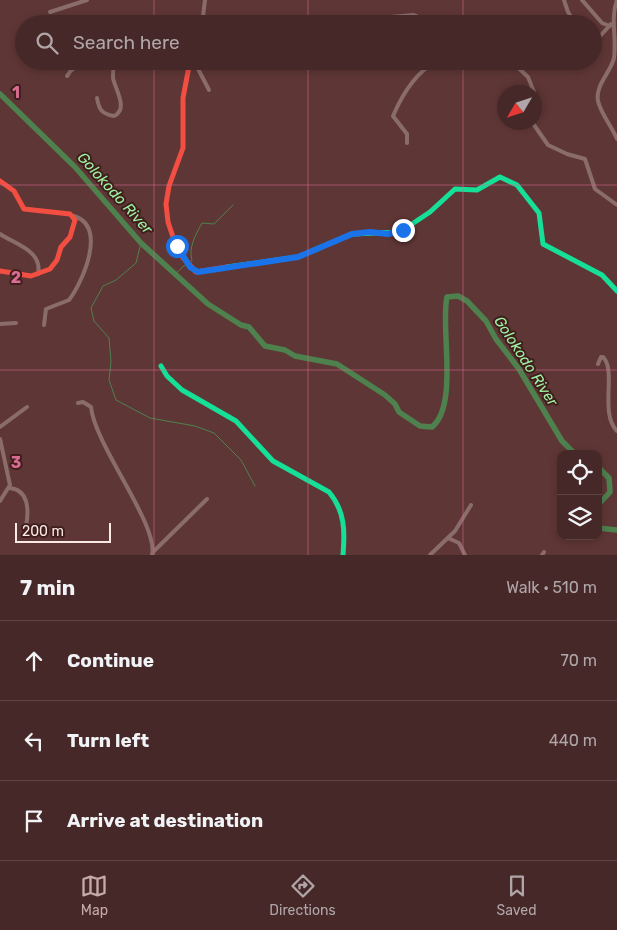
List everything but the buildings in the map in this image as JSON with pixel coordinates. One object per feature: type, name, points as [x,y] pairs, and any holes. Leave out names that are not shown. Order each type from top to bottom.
[{"type":"street","points":[[50,12],[87,0]]},
{"type":"street","points":[[203,15],[205,0]]},
{"type":"street","points":[[564,0],[570,15]]},
{"type":"street","points":[[582,0],[595,15]]},
{"type":"street","points":[[617,0],[614,18],[615,56],[600,88],[598,98],[617,140]]},
{"type":"street","points":[[602,23],[614,27]]},
{"type":"street","points":[[602,36],[614,27]]},
{"type":"street","points":[[67,76],[72,70]]},
{"type":"street","points":[[97,98],[98,108],[105,114],[114,116],[120,111],[122,104],[113,78],[114,70]]},
{"type":"street","points":[[188,70],[183,98],[184,142],[169,186],[166,204],[168,222],[182,258],[190,267],[198,272],[298,257],[352,234],[370,232],[384,235],[400,232],[430,212],[455,189],[460,188],[468,192],[478,191],[495,178],[503,177],[521,188],[529,203],[539,213],[543,244],[602,275],[617,292]]},
{"type":"street","points":[[199,70],[209,90]]},
{"type":"street","points":[[407,143],[407,134],[393,116],[414,81],[424,70]]},
{"type":"street","points":[[521,70],[528,77],[531,85]]},
{"type":"street","points":[[538,130],[548,144],[567,154],[585,159],[595,189],[617,205]]},
{"type":"street","points":[[0,182],[11,188],[24,209],[74,216],[82,222],[89,234],[91,252],[89,265],[69,300],[46,309],[44,325]]},
{"type":"street","points":[[0,271],[28,275],[38,274],[56,263],[61,247],[71,235],[74,216]]},
{"type":"street","points":[[0,234],[32,254],[38,264],[38,274]]},
{"type":"street","points":[[0,324],[16,323]]},
{"type":"street","points":[[598,364],[601,357],[608,362],[611,382],[611,419],[617,431]]},
{"type":"street","points":[[161,366],[170,379],[191,396],[234,419],[275,462],[312,482],[337,500],[342,511],[345,527],[343,555]]},
{"type":"street","points":[[78,403],[83,402],[91,408],[95,429],[145,525],[153,554]]},
{"type":"street","points":[[0,427],[27,407]]},
{"type":"street","points":[[0,420],[9,419]]},
{"type":"street","points":[[0,439],[9,475],[9,488],[0,501]]},
{"type":"street","points":[[9,488],[19,492],[28,505],[26,526]]},
{"type":"street","points":[[153,554],[207,499]]},
{"type":"street","points":[[430,555],[448,538],[471,506]]},
{"type":"street","points":[[448,538],[459,543],[465,555]]},
{"type":"waterway","name":"Golokodo River","points":[[0,94],[75,167],[141,243],[208,304],[241,325],[249,327],[265,346],[285,350],[295,356],[337,364],[385,395],[395,404],[399,412],[420,426],[432,427],[440,416],[445,401],[447,384],[445,310],[447,297],[458,296],[467,301],[486,321],[496,339],[519,369],[562,441],[571,450]]},
{"type":"waterway","points":[[189,264],[192,260],[193,241],[202,223],[214,224],[233,205]]},
{"type":"waterway","points":[[141,243],[136,263],[116,280],[103,286],[91,308],[94,321],[109,338],[111,362],[109,380],[116,400],[150,418],[195,426],[214,433],[241,460],[255,486]]},
{"type":"waterway","points":[[174,275],[186,264]]},
{"type":"waterway","name":"Golokodo River","points":[[602,471],[609,478],[610,492],[602,501]]},
{"type":"waterway","name":"Golokodo River","points":[[602,528],[617,530]]},
{"type":"traffic: fast","points":[[227,267],[298,257],[352,234],[400,232],[430,212],[455,189],[477,190],[500,177],[517,185],[539,213],[543,244],[602,275],[617,291]]},
{"type":"traffic: fast","points":[[161,366],[167,376],[182,390],[236,421],[273,461],[329,492],[338,506],[343,522],[343,555]]},
{"type":"traffic: jam","points":[[188,70],[183,98],[183,148],[169,186],[166,204],[168,222],[178,252],[196,272],[227,267]]},
{"type":"traffic: jam","points":[[0,181],[14,191],[24,209],[70,214],[75,220],[70,237],[61,247],[57,260],[50,269],[31,276],[0,271]]},
{"type":"route","points":[[177,246],[178,252],[190,267],[196,272],[205,272],[224,266],[298,257],[352,234],[374,232],[384,235],[403,230]]}]
